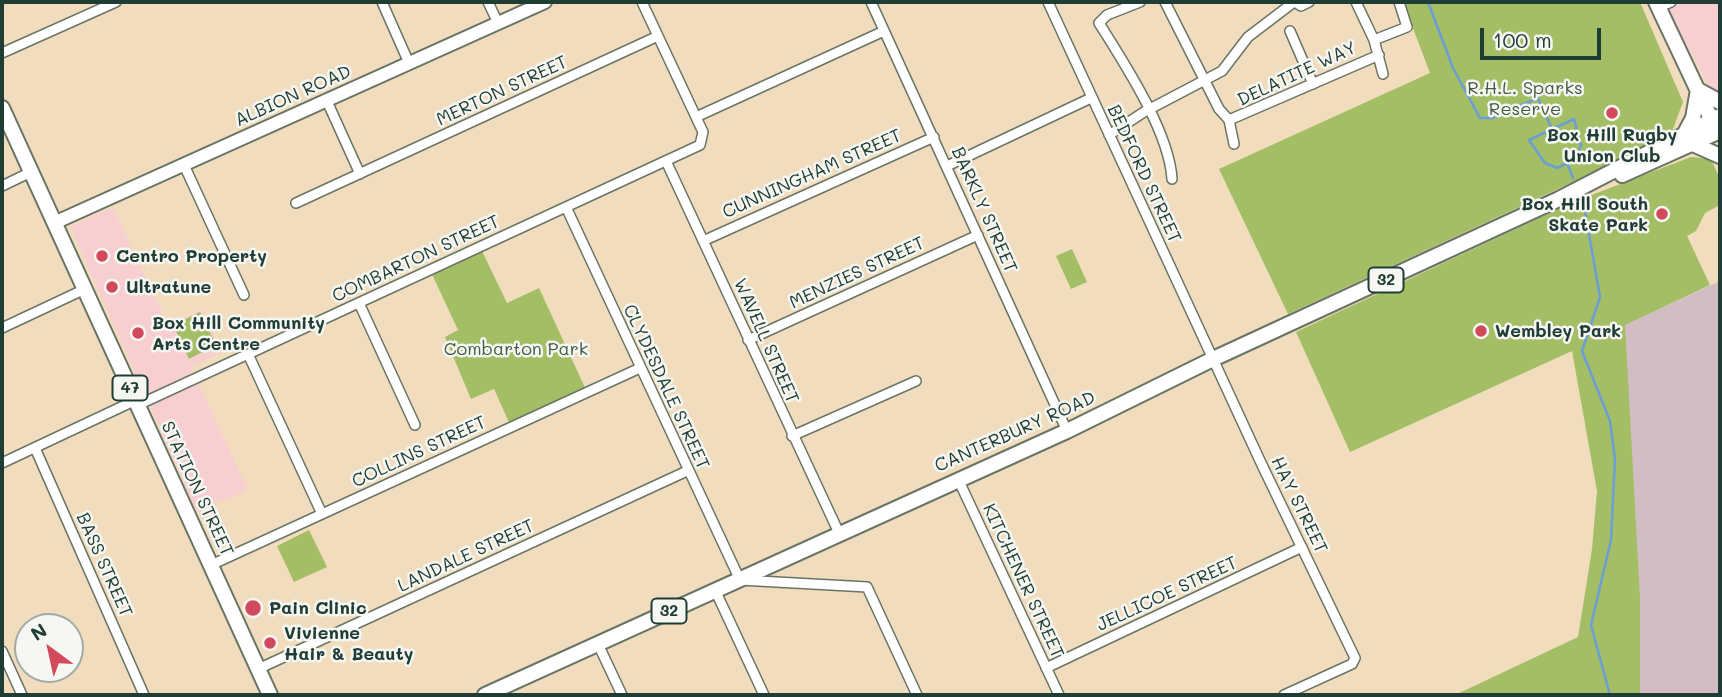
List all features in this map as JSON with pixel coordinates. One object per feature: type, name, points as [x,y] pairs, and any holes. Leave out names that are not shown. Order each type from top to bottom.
[{"type":"main road","points":[[1662,4],[1698,90],[1718,128]]},
{"type":"main road","points":[[1698,90],[1720,102]]},
{"type":"main road","points":[[1698,90],[1689,138],[1720,156]]},
{"type":"main road","name":"STATION STREET","points":[[2,108],[270,695]]},
{"type":"main road","name":"CANTERBURY ROAD","points":[[489,695],[1067,431],[1213,359],[1689,138],[1718,128]]},
{"type":"street","points":[[2,53],[116,2]]},
{"type":"street","points":[[382,2],[409,63]]},
{"type":"street","points":[[488,2],[498,23]]},
{"type":"street","name":"ALBION ROAD","points":[[54,223],[545,2]]},
{"type":"street","points":[[642,2],[696,117],[884,31]]},
{"type":"street","name":"BARKLY STREET","points":[[871,2],[1067,431]]},
{"type":"street","name":"BEDFORD STREET","points":[[1048,2],[1213,359]]},
{"type":"street","points":[[1140,2],[1107,15],[1099,23],[1145,98],[1171,166],[1172,179]]},
{"type":"street","points":[[1165,2],[1219,109],[1229,120],[1234,144]]},
{"type":"street","points":[[1109,135],[1222,71],[1248,37],[1294,2],[1300,6],[1309,2]]},
{"type":"street","points":[[1356,2],[1374,40],[1383,74]]},
{"type":"street","points":[[1374,40],[1406,27],[1399,2]]},
{"type":"street","points":[[1290,31],[1312,84]]},
{"type":"street","name":"MERTON STREET","points":[[296,203],[658,36]]},
{"type":"street","name":"DELATITE WAY","points":[[1229,120],[1234,121],[1379,55]]},
{"type":"street","points":[[947,166],[1091,98]]},
{"type":"street","points":[[326,99],[360,174]]},
{"type":"street","name":"COMBARTON STREET","points":[[2,463],[248,354],[700,145],[704,138],[696,117]]},
{"type":"street","name":"CUNNINGHAM STREET","points":[[703,241],[934,137]]},
{"type":"street","name":"WAVELL STREET","points":[[666,161],[839,533]]},
{"type":"street","points":[[184,165],[244,295]]},
{"type":"street","points":[[2,186],[31,172]]},
{"type":"street","name":"CLYDESDALE STREET","points":[[566,207],[740,580]]},
{"type":"street","name":"MENZIES STREET","points":[[748,340],[978,235]]},
{"type":"street","points":[[2,328],[85,289]]},
{"type":"street","points":[[359,303],[415,425]]},
{"type":"street","points":[[248,354],[322,514]]},
{"type":"street","name":"HAY STREET","points":[[1213,359],[1355,658],[1352,664],[1284,695]]},
{"type":"street","name":"COLLINS STREET","points":[[211,565],[640,368]]},
{"type":"street","points":[[792,436],[916,381]]},
{"type":"street","name":"BASS STREET","points":[[35,448],[144,695]]},
{"type":"street","name":"LANDALE STREET","points":[[258,669],[687,471]]},
{"type":"street","name":"KITCHENER STREET","points":[[958,479],[1059,695]]},
{"type":"street","name":"JELLICOE STREET","points":[[1046,668],[1302,547]]},
{"type":"street","points":[[740,580],[867,587],[918,695]]},
{"type":"street","points":[[715,590],[764,695]]},
{"type":"street","points":[[598,644],[622,695]]},
{"type":"street","points":[[2,651],[22,695]]},
{"type":"shaded area","points":[[1664,2],[1720,2],[1720,96],[1712,93]]},
{"type":"shaded area","points":[[113,207],[168,325],[202,310],[222,352],[191,367],[248,490],[197,512],[70,227]]},
{"type":"shaded area","points":[[1720,281],[1720,695],[1640,695],[1640,596],[1624,325]]},
{"type":"green space","name":"R.H.L. Sparks Reserve","points":[[1403,2],[1640,2],[1683,102],[1670,137],[1288,314],[1219,169],[1430,73]]},
{"type":"green space","points":[[1691,157],[1711,159],[1720,179],[1720,205],[1705,213],[1696,231],[1687,236],[1710,285],[1625,325],[1640,596],[1640,695],[1455,695],[1578,637],[1592,549],[1597,491],[1572,351],[1350,452],[1296,332],[1576,201]]},
{"type":"green space","name":"Combarton Park","points":[[480,247],[507,303],[539,288],[587,392],[511,427],[494,389],[471,399],[445,337],[458,330],[430,270]]},
{"type":"green space","points":[[1072,249],[1087,282],[1071,289],[1056,256]]},
{"type":"green space","points":[[200,312],[216,345],[189,359],[173,325]]},
{"type":"green space","points":[[309,530],[327,567],[294,582],[277,546]]},
{"type":"waterway","points":[[1428,2],[1453,68],[1480,118],[1492,118],[1538,98],[1552,129]]},
{"type":"waterway","points":[[1574,119],[1581,146],[1574,160],[1557,168],[1545,163],[1529,140],[1574,119]]},
{"type":"waterway","points":[[1567,163],[1573,178]]},
{"type":"waterway","points":[[1583,200],[1600,297],[1582,351],[1610,421],[1615,459],[1611,540],[1591,625],[1610,695]]},
{"type":"place","name":"Box Hill Rugby Union Club","points":[[1612,113]]},
{"type":"place","name":"Box Hill South Skate Park","points":[[1662,214]]},
{"type":"place","name":"Centro Property","points":[[102,256]]},
{"type":"place","name":"Ultratune","points":[[112,287]]},
{"type":"place","name":"Wembley Park","points":[[1481,331]]},
{"type":"place","name":"Box Hill Community Arts Centre","points":[[138,333]]},
{"type":"place","name":"Pain Clinic","points":[[253,608]]},
{"type":"place","name":"Vivienne Hair & Beauty","points":[[270,643]]}]
